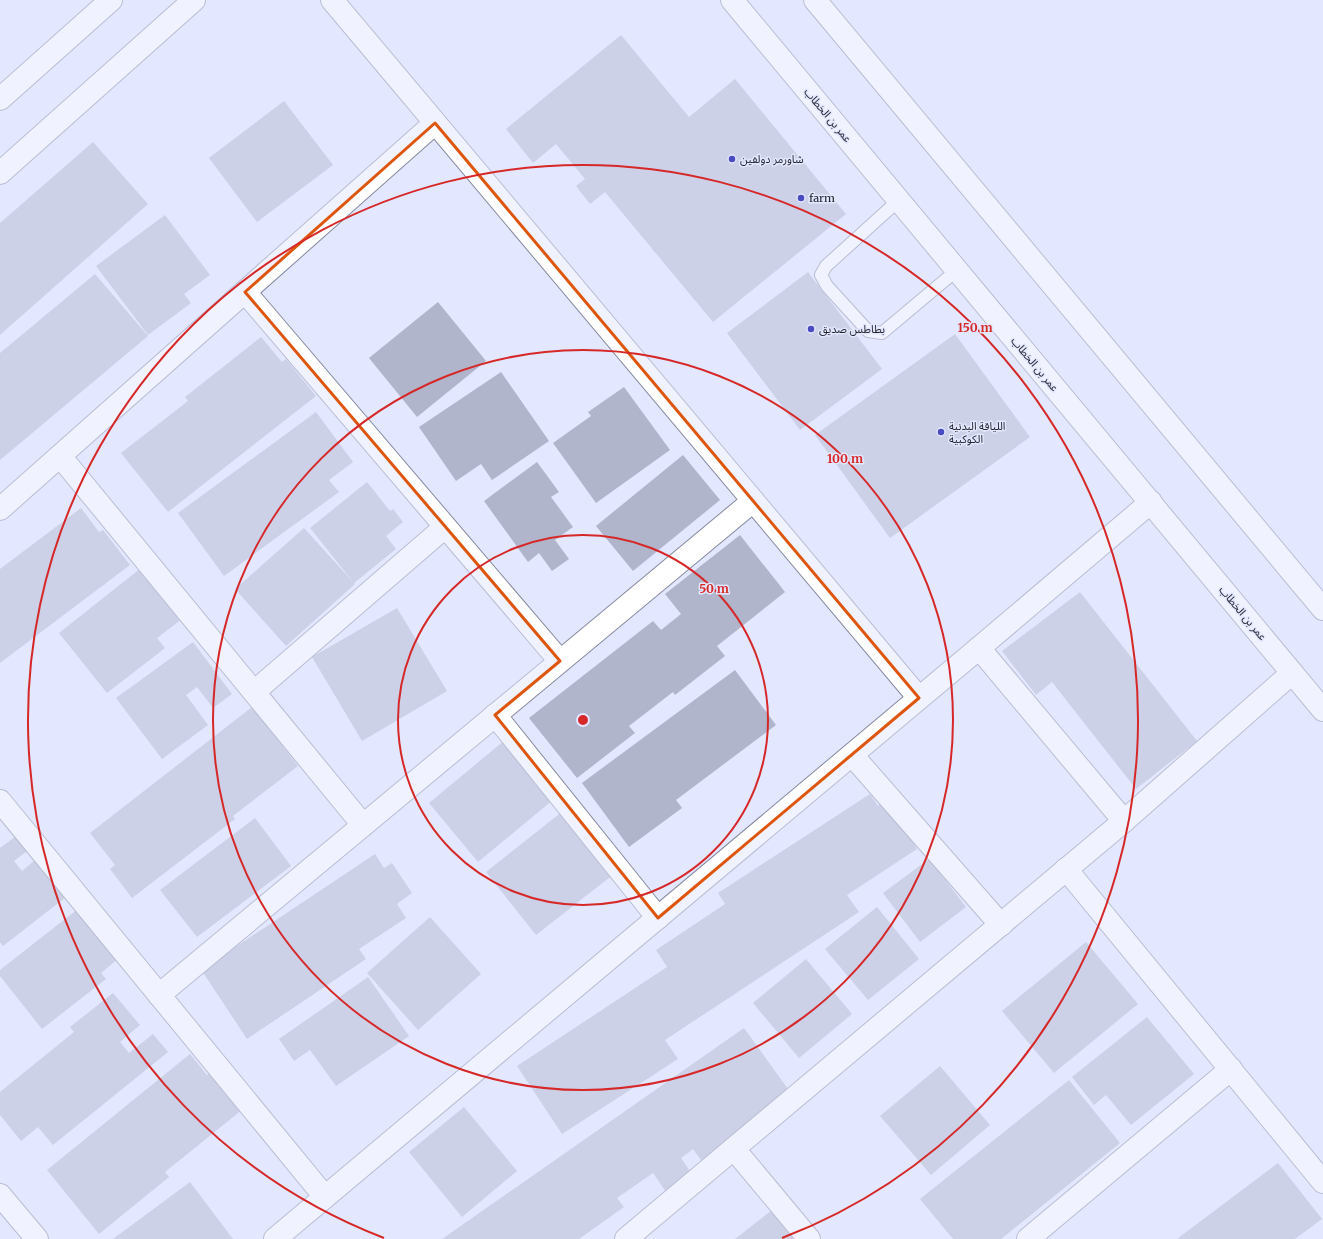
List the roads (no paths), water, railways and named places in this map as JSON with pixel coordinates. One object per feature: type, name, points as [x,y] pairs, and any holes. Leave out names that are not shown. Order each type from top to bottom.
[{"type":"street","points":[[0,99],[111,0]]},
{"type":"street","points":[[0,173],[194,0]]},
{"type":"street","points":[[332,0],[919,698]]},
{"type":"street","name":"عمر بن الخطاب","points":[[732,0],[1323,710]]},
{"type":"street","points":[[815,0],[1323,609]]},
{"type":"street","points":[[0,509],[435,123]]},
{"type":"street","points":[[245,292],[560,661]]},
{"type":"street","points":[[60,456],[363,825]]},
{"type":"street","points":[[159,995],[753,501]]},
{"type":"street","points":[[275,1239],[1151,502]]},
{"type":"street","points":[[254,692],[446,527]]},
{"type":"street","points":[[979,648],[1124,821]]},
{"type":"street","points":[[626,1239],[1124,821],[1292,673]]},
{"type":"street","points":[[495,715],[658,918]]},
{"type":"street","points":[[852,755],[1000,925]]},
{"type":"street","points":[[0,801],[325,1198]]},
{"type":"street","points":[[1066,869],[1323,1182]]},
{"type":"street","points":[[1034,1237],[1231,1069]]},
{"type":"street","points":[[734,1149],[809,1239]]},
{"type":"street","points":[[0,1195],[37,1239]]},
{"type":"lane","points":[[899,200],[826,266],[821,275],[827,286],[868,331],[882,333],[956,270]]},
{"type":"place","name":"شاورمر دولفين","points":[[732,159]]},
{"type":"place","name":"farm","points":[[801,198]]},
{"type":"place","name":"بطاطس صديق","points":[[811,329]]},
{"type":"place","name":"اللياقة البدنية الكوكبية","points":[[941,432]]}]
